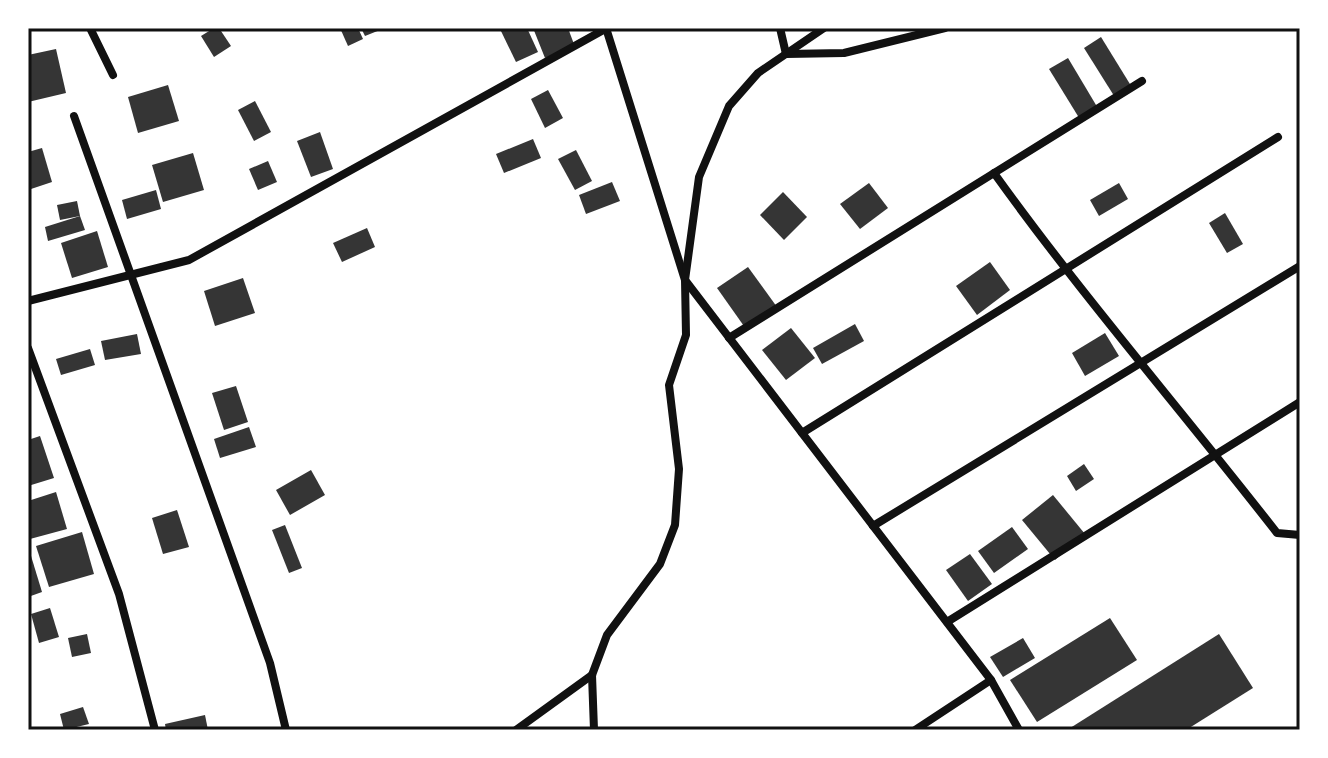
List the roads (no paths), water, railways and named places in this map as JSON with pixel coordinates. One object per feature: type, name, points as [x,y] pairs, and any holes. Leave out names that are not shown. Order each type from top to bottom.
[{"type":"street","points":[[90,28],[113,75]]},
{"type":"street","points":[[28,301],[189,260],[606,28],[685,280],[991,680],[1019,730]]},
{"type":"street","points":[[780,28],[786,54]]},
{"type":"street","points":[[594,730],[592,675],[607,635],[660,564],[675,525],[679,469],[669,385],[686,335],[685,280],[699,177],[729,106],[758,73],[824,28]]},
{"type":"street","points":[[786,54],[844,53],[945,28]]},
{"type":"street","points":[[729,338],[1142,81]]},
{"type":"street","points":[[74,116],[270,663],[286,730]]},
{"type":"street","points":[[802,433],[1278,137]]},
{"type":"street","points":[[994,173],[1063,270],[1142,362],[1277,533],[1300,535]]},
{"type":"street","points":[[873,526],[1300,266]]},
{"type":"street","points":[[28,348],[119,594],[155,730]]},
{"type":"street","points":[[947,622],[1300,402]]},
{"type":"street","points":[[516,730],[592,675]]},
{"type":"street","points":[[915,730],[991,680]]}]
